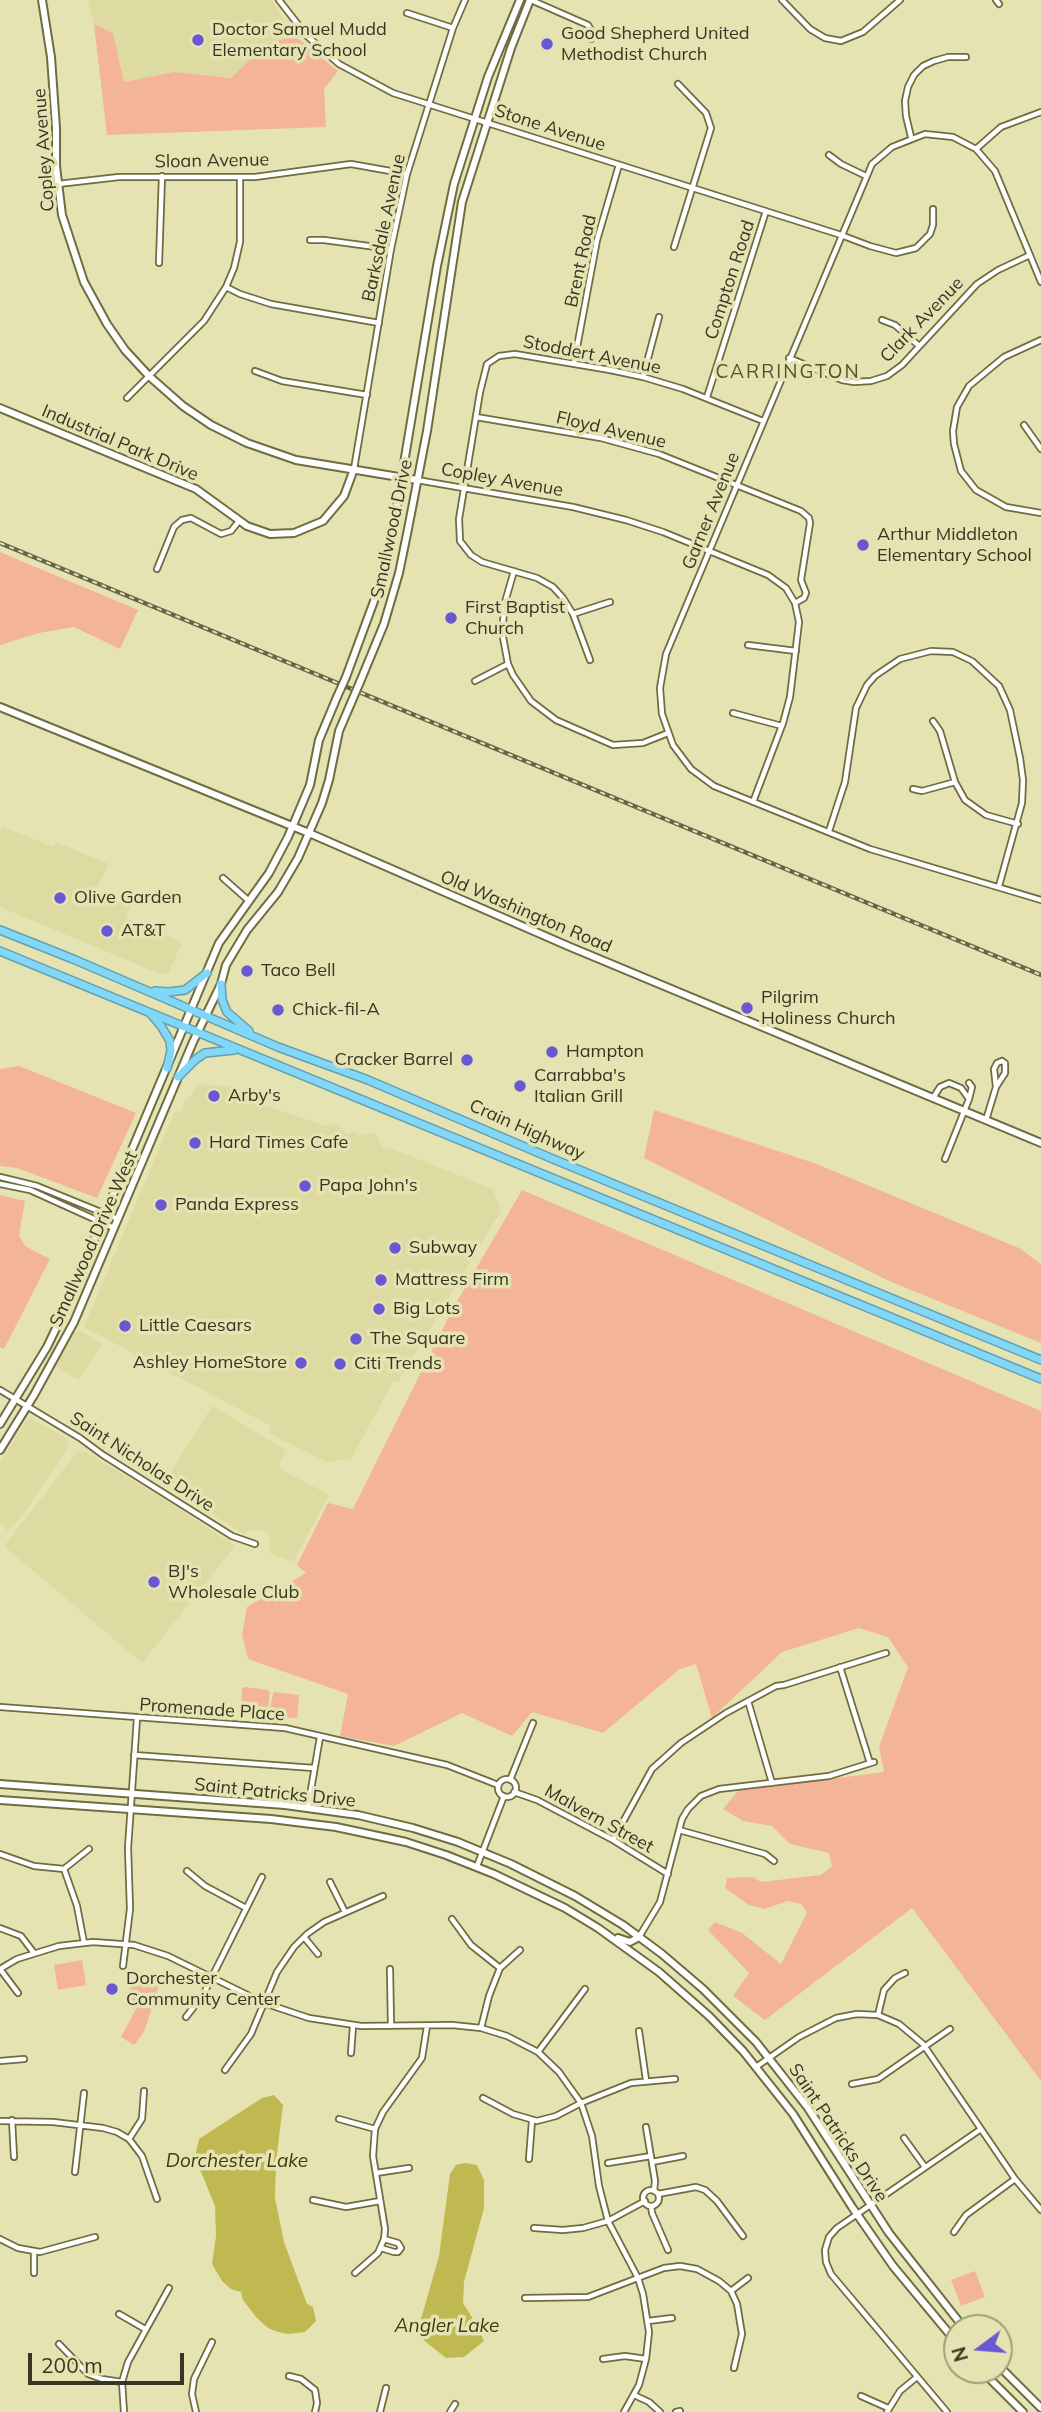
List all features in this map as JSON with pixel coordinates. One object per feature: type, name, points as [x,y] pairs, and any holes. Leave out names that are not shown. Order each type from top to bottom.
[{"type":"highway","name":"Crain Highway","points":[[0,930],[1041,1360]]},
{"type":"highway","name":"Crain Highway","points":[[0,951],[1041,1379]]},
{"type":"highway","points":[[146,990],[184,990],[207,973]]},
{"type":"highway","points":[[220,984],[227,1012],[264,1041]]},
{"type":"highway","points":[[148,1012],[170,1041],[172,1051],[167,1068]]},
{"type":"highway","points":[[178,1077],[205,1053],[241,1050]]},
{"type":"highway","points":[[703,1239],[711,1224]]},
{"type":"highway","points":[[916,1327],[925,1312]]},
{"type":"main road","name":"Copley Avenue","points":[[42,0],[54,92],[58,184],[66,230],[84,282],[118,340],[149,376],[175,399],[211,425],[247,443],[296,460],[417,480]]},
{"type":"main road","name":"Smallwood Drive","points":[[186,1027],[219,943],[269,873],[293,828],[310,786],[319,740],[377,593],[403,477],[437,266],[454,184],[488,77],[520,0]]},
{"type":"main road","name":"Smallwood Drive","points":[[199,1032],[226,965],[240,941],[278,892],[309,833],[329,780],[339,731],[390,603],[404,551],[417,480],[462,202],[511,48],[531,0]]},
{"type":"main road","name":"Industrial Park Drive","points":[[0,408],[196,489],[239,521],[270,534],[304,530],[323,520],[338,505],[351,482],[354,469]]},
{"type":"main road","name":"Old Washington Road","points":[[0,707],[309,833],[568,946],[1041,1143]]},
{"type":"main road","name":"Smallwood Drive West","points":[[0,1424],[52,1335],[186,1027]]},
{"type":"main road","name":"Smallwood Drive West","points":[[0,1450],[28,1406],[74,1322],[199,1032]]},
{"type":"main road","name":"Saint Patricks Drive","points":[[0,1784],[308,1807],[358,1815],[413,1828],[482,1852],[561,1888],[639,1937],[703,1989],[769,2057],[813,2116],[870,2206],[953,2314]]},
{"type":"main road","name":"Saint Patricks Drive","points":[[0,1800],[271,1819],[336,1827],[417,1846],[477,1866],[549,1899],[644,1960],[709,2016],[756,2067],[803,2129],[857,2215],[906,2282],[943,2326]]},
{"type":"main road","points":[[598,1928],[624,1941],[635,1941],[639,1937]]},
{"type":"main road","points":[[1013,2380],[1041,2408]]},
{"type":"main road","points":[[995,2384],[1023,2412]]},
{"type":"street","name":"Stone Avenue","points":[[279,0],[307,36],[344,68],[393,93],[488,124],[886,251],[908,251],[920,245],[930,234],[933,209]]},
{"type":"street","name":"Barksdale Avenue","points":[[354,469],[391,249],[407,174],[453,28],[465,0]]},
{"type":"street","points":[[531,0],[588,25],[591,39]]},
{"type":"street","points":[[782,0],[810,29],[825,38],[841,41],[863,32],[900,0]]},
{"type":"street","points":[[407,13],[453,28]]},
{"type":"street","points":[[911,138],[905,101],[914,75],[933,61],[948,57],[967,57]]},
{"type":"street","points":[[674,247],[711,128],[706,113],[678,84]]},
{"type":"street","points":[[1041,112],[1001,127],[976,149],[995,171],[1041,282]]},
{"type":"street","name":"Garner Avenue","points":[[976,149],[953,137],[925,134],[886,151],[872,164],[663,666],[661,701],[668,733],[684,760],[699,776],[728,792],[897,859],[1041,900]]},
{"type":"street","points":[[829,155],[866,176]]},
{"type":"street","name":"Sloan Avenue","points":[[58,184],[119,177],[240,177],[351,164],[407,174]]},
{"type":"street","name":"Brent Road","points":[[574,363],[597,240],[619,165]]},
{"type":"street","points":[[159,263],[162,176]]},
{"type":"street","points":[[127,398],[204,321],[226,287],[240,242],[240,177]]},
{"type":"street","name":"Compton Road","points":[[707,397],[766,211]]},
{"type":"street","points":[[310,240],[391,249]]},
{"type":"street","name":"Clark Avenue","points":[[789,358],[842,380],[863,382],[881,378],[893,372],[977,284],[998,270],[1030,255]]},
{"type":"street","points":[[226,287],[271,303],[379,323]]},
{"type":"street","points":[[643,377],[659,317]]},
{"type":"street","points":[[882,320],[895,325],[918,345]]},
{"type":"street","points":[[1041,340],[1004,357],[969,386],[957,407],[953,434],[961,471],[975,490],[1006,507],[1041,513]]},
{"type":"street","name":"Stoddert Avenue","points":[[590,660],[573,614],[553,587],[537,578],[479,561],[460,542],[459,519],[485,369],[495,358],[505,354],[574,363],[643,377],[707,397],[763,421]]},
{"type":"street","points":[[255,371],[282,381],[367,395]]},
{"type":"street","name":"Floyd Avenue","points":[[476,416],[602,438],[659,454],[802,511],[810,523],[801,580],[806,596],[795,603]]},
{"type":"street","points":[[1024,425],[1041,449]]},
{"type":"street","name":"Copley Avenue","points":[[417,480],[593,511],[653,529],[774,579],[786,588],[795,603]]},
{"type":"street","points":[[157,569],[174,527],[182,520],[191,519],[222,534],[231,531],[239,521]]},
{"type":"street","points":[[514,571],[502,623],[508,664],[525,694],[556,720],[621,746],[643,743],[668,733]]},
{"type":"street","points":[[573,614],[610,602]]},
{"type":"street","points":[[753,802],[790,697],[799,622],[795,603]]},
{"type":"street","points":[[748,645],[796,652]]},
{"type":"street","points":[[829,831],[845,782],[860,697],[875,676],[892,663],[919,652],[953,652],[972,660],[991,676],[1006,697],[1010,710],[1023,780],[1022,803],[999,886]]},
{"type":"street","points":[[475,681],[508,664]]},
{"type":"street","points":[[733,713],[782,726]]},
{"type":"street","points":[[933,722],[940,731],[955,782],[965,800],[976,810],[1018,824]]},
{"type":"street","points":[[913,789],[922,791],[955,782]]},
{"type":"street","points":[[223,877],[249,901]]},
{"type":"street","points":[[986,1120],[996,1087],[1005,1073],[1005,1063],[1002,1061],[997,1063],[994,1069],[996,1087]]},
{"type":"street","points":[[933,1098],[940,1087],[949,1083],[961,1088],[969,1099]]},
{"type":"street","points":[[946,1159],[969,1099],[972,1087],[969,1083]]},
{"type":"street","points":[[0,1177],[37,1186],[118,1219]]},
{"type":"street","points":[[0,1184],[30,1190],[114,1228]]},
{"type":"street","name":"Saint Nicholas Drive","points":[[0,1390],[232,1536],[255,1544]]},
{"type":"street","points":[[613,1840],[652,1769],[681,1743],[776,1686],[886,1653]]},
{"type":"street","points":[[639,1937],[660,1902],[679,1830],[688,1809],[706,1793],[719,1789],[838,1774],[872,1763],[840,1667]]},
{"type":"street","points":[[748,1701],[772,1783]]},
{"type":"street","name":"Promenade Place","points":[[0,1707],[285,1728],[447,1765],[498,1785]]},
{"type":"street","points":[[123,1966],[130,1909],[130,1810],[137,1718]]},
{"type":"street","points":[[510,1780],[533,1723]]},
{"type":"street","points":[[308,1807],[320,1737]]},
{"type":"street","points":[[134,1755],[314,1768]]},
{"type":"street","points":[[504,1796],[498,1790],[498,1785],[502,1781],[510,1780]]},
{"type":"street","points":[[504,1796],[514,1792],[515,1786],[510,1780]]},
{"type":"street","name":"Malvern Street","points":[[514,1792],[537,1800],[613,1840],[668,1874]]},
{"type":"street","points":[[477,1866],[504,1796]]},
{"type":"street","points":[[679,1830],[765,1854],[774,1861]]},
{"type":"street","points":[[0,1854],[34,1866],[64,1869],[89,1849]]},
{"type":"street","points":[[64,1869],[77,1906],[84,1943]]},
{"type":"street","points":[[187,1871],[205,1886],[246,1909]]},
{"type":"street","points":[[186,2017],[197,2005],[212,1978],[262,1877]]},
{"type":"street","points":[[330,1882],[345,1912]]},
{"type":"street","points":[[225,2070],[251,2034],[284,1961],[304,1937],[318,1926],[383,1896]]},
{"type":"street","points":[[452,1919],[471,1945],[500,1968]]},
{"type":"street","points":[[0,1928],[21,1936],[34,1953]]},
{"type":"street","points":[[304,1937],[318,1954]]},
{"type":"street","points":[[18,1993],[0,1969],[34,1953],[59,1946],[84,1943],[126,1944],[168,1956],[264,2003],[309,2018],[353,2026],[481,2028],[507,2036],[538,2052],[559,2072],[581,2103],[590,2130],[608,2221],[638,2278],[648,2321],[646,2358],[634,2395],[624,2412]]},
{"type":"street","points":[[481,2028],[500,1968],[520,1950]]},
{"type":"street","points":[[390,1969],[391,2026]]},
{"type":"street","points":[[878,2015],[884,1990],[895,1978],[905,1973]]},
{"type":"street","points":[[538,2052],[585,1989]]},
{"type":"street","points":[[756,2067],[799,2037],[836,2018],[857,2014],[878,2015],[906,2029],[924,2047],[1015,2179],[1041,2210]]},
{"type":"street","points":[[351,2053],[353,2026]]},
{"type":"street","points":[[355,2273],[375,2257],[384,2239],[373,2150],[375,2129],[383,2112],[422,2058],[427,2026]]},
{"type":"street","points":[[852,2084],[878,2079],[950,2029]]},
{"type":"street","points":[[639,2031],[646,2080]]},
{"type":"street","points":[[0,2061],[24,2059]]},
{"type":"street","points":[[483,2098],[513,2115],[532,2121],[556,2116],[616,2088],[646,2080],[675,2079]]},
{"type":"street","points":[[129,2139],[143,2114],[144,2091]]},
{"type":"street","points":[[75,2172],[84,2093]]},
{"type":"street","points":[[339,2119],[375,2129]]},
{"type":"street","points":[[12,2120],[14,2157]]},
{"type":"street","points":[[0,2121],[80,2125],[108,2129],[129,2139],[142,2156],[157,2199]]},
{"type":"street","points":[[529,2159],[532,2121]]},
{"type":"street","points":[[646,2127],[658,2202],[652,2206]]},
{"type":"street","points":[[947,2412],[828,2267],[825,2250],[830,2237],[838,2228],[981,2129]]},
{"type":"street","points":[[904,2138],[925,2168]]},
{"type":"street","points":[[608,2163],[683,2156]]},
{"type":"street","points":[[376,2173],[409,2168]]},
{"type":"street","points":[[954,2232],[966,2215],[1015,2179]]},
{"type":"street","points":[[645,2201],[646,2192],[695,2188],[705,2190],[743,2236]]},
{"type":"street","points":[[313,2200],[345,2207],[380,2201]]},
{"type":"street","points":[[534,2228],[577,2230],[608,2221],[645,2201]]},
{"type":"street","points":[[645,2201],[652,2206]]},
{"type":"street","points":[[652,2206],[652,2213],[668,2250]]},
{"type":"street","points":[[0,2239],[18,2248],[49,2251],[95,2237]]},
{"type":"street","points":[[381,2248],[398,2252],[401,2248],[398,2243],[384,2239]]},
{"type":"street","points":[[34,2251],[34,2273]]},
{"type":"street","points":[[525,2298],[588,2297],[664,2268],[691,2267],[714,2277],[731,2291],[740,2314],[742,2329],[734,2368]]},
{"type":"street","points":[[731,2291],[748,2278]]},
{"type":"street","points":[[124,2412],[122,2382],[130,2356],[169,2288]]},
{"type":"street","points":[[119,2315],[145,2329]]},
{"type":"street","points":[[648,2321],[672,2318]]},
{"type":"street","points":[[196,2412],[192,2394],[193,2383],[203,2356],[212,2342]]},
{"type":"street","points":[[59,2344],[88,2374],[122,2382]]},
{"type":"street","points":[[603,2358],[646,2358]]},
{"type":"street","points":[[289,2376],[302,2379],[313,2387],[316,2398],[315,2412]]},
{"type":"street","points":[[861,2396],[887,2410],[900,2391],[917,2377]]},
{"type":"street","points":[[380,2412],[386,2388]]},
{"type":"street","points":[[634,2395],[649,2402],[660,2412]]},
{"type":"street","points":[[450,2412],[455,2404]]},
{"type":"shaded area","name":"Doctor Samuel Mudd Elementary School","points":[[88,0],[272,0],[295,36],[267,44],[233,78],[174,72],[124,82],[113,33],[94,24]]},
{"type":"shaded area","points":[[94,24],[113,33],[124,82],[174,72],[231,78],[267,44],[295,36],[338,71],[324,89],[326,127],[107,135]]},
{"type":"shaded area","points":[[0,552],[138,610],[120,649],[74,627],[39,633],[0,645]]},
{"type":"shaded area","points":[[4,827],[53,847],[56,842],[109,864],[95,891],[131,906],[126,918],[177,940],[181,945],[169,972],[160,974],[0,907],[0,830]]},
{"type":"shaded area","points":[[19,1066],[136,1113],[97,1198],[17,1168],[0,1166],[0,1069]]},
{"type":"shaded area","points":[[198,1084],[233,1087],[240,1097],[327,1126],[337,1123],[347,1135],[354,1131],[359,1136],[375,1132],[384,1150],[390,1148],[493,1189],[501,1211],[398,1382],[394,1380],[351,1459],[326,1462],[269,1433],[271,1426],[84,1327],[175,1111],[181,1112],[184,1101]]},
{"type":"shaded area","points":[[654,1110],[814,1163],[1019,1248],[1041,1264],[1041,1343],[889,1281],[644,1158]]},
{"type":"shaded area","points":[[522,1190],[1041,1411],[1041,2081],[912,1908],[765,2020],[733,1996],[749,1973],[708,1930],[715,1922],[742,1933],[781,1964],[807,1913],[801,1904],[788,1901],[764,1909],[749,1905],[725,1888],[727,1878],[753,1877],[761,1882],[821,1875],[832,1866],[829,1853],[790,1844],[772,1826],[743,1821],[723,1809],[738,1791],[884,1772],[879,1747],[908,1667],[888,1637],[859,1628],[782,1652],[712,1718],[696,1664],[680,1669],[603,1733],[532,1712],[512,1736],[462,1713],[394,1746],[340,1736],[348,1694],[248,1659],[242,1635],[247,1607],[306,1573],[297,1565],[328,1503],[353,1509],[452,1310]]},
{"type":"shaded area","points":[[0,1195],[25,1201],[19,1235],[25,1246],[50,1259],[4,1349],[0,1347]]},
{"type":"shaded area","points":[[80,1331],[102,1344],[78,1380],[56,1366],[74,1332]]},
{"type":"shaded area","points":[[212,1406],[286,1450],[279,1465],[281,1469],[329,1495],[293,1562],[270,1553],[270,1537],[264,1530],[249,1530],[245,1535],[164,1483]]},
{"type":"shaded area","points":[[31,1418],[67,1439],[69,1445],[28,1508],[8,1531],[0,1523],[0,1462],[27,1420]]},
{"type":"shaded area","points":[[78,1451],[86,1452],[235,1546],[142,1663],[4,1546]]},
{"type":"shaded area","points":[[242,1688],[268,1690],[270,1693],[267,1713],[263,1715],[241,1711]]},
{"type":"shaded area","points":[[275,1692],[299,1695],[297,1718],[269,1714]]},
{"type":"shaded area","points":[[82,1960],[86,1985],[58,1990],[54,1965]]},
{"type":"shaded area","points":[[134,1977],[159,1985],[144,2032],[134,2045],[121,2037],[137,2007],[126,2001]]},
{"type":"shaded area","points":[[975,2271],[985,2297],[961,2306],[951,2280]]},
{"type":"water","name":"Dorchester Lake","points":[[274,2095],[283,2105],[275,2198],[284,2242],[307,2304],[313,2307],[316,2321],[305,2332],[288,2334],[268,2328],[256,2317],[243,2300],[241,2292],[231,2289],[222,2281],[212,2264],[216,2236],[215,2206],[195,2157],[199,2139],[262,2098]]},
{"type":"water","name":"Angler Lake","points":[[456,2165],[477,2165],[484,2180],[484,2208],[464,2282],[463,2303],[484,2341],[464,2357],[446,2358],[421,2338],[420,2323],[439,2256],[450,2174]]},
{"type":"railway","points":[[0,543],[1041,975]]},
{"type":"place","name":"Doctor Samuel Mudd Elementary School","points":[[198,40]]},
{"type":"place","name":"Good Shepherd United Methodist Church","points":[[547,44]]},
{"type":"place","name":"Arthur Middleton Elementary School","points":[[863,545]]},
{"type":"place","name":"First Baptist Church","points":[[451,618]]},
{"type":"place","name":"Olive Garden","points":[[60,898]]},
{"type":"place","name":"AT&T","points":[[107,931]]},
{"type":"place","name":"Taco Bell","points":[[247,971]]},
{"type":"place","name":"Pilgrim Holiness Church","points":[[747,1008]]},
{"type":"place","name":"Chick-fil-A","points":[[278,1010]]},
{"type":"place","name":"Hampton","points":[[552,1052]]},
{"type":"place","name":"Cracker Barrel","points":[[467,1060]]},
{"type":"place","name":"Carrabba's Italian Grill","points":[[520,1086]]},
{"type":"place","name":"Arby's","points":[[214,1096]]},
{"type":"place","name":"Hard Times Cafe","points":[[195,1143]]},
{"type":"place","name":"Papa John's","points":[[305,1186]]},
{"type":"place","name":"Panda Express","points":[[161,1205]]},
{"type":"place","name":"Subway","points":[[395,1248]]},
{"type":"place","name":"Mattress Firm","points":[[381,1280]]},
{"type":"place","name":"Big Lots","points":[[379,1309]]},
{"type":"place","name":"Little Caesars","points":[[125,1326]]},
{"type":"place","name":"The Square","points":[[356,1339]]},
{"type":"place","name":"Ashley HomeStore","points":[[301,1363]]},
{"type":"place","name":"Citi Trends","points":[[340,1364]]},
{"type":"place","name":"BJ's Wholesale Club","points":[[154,1582]]},
{"type":"place","name":"Dorchester Community Center","points":[[112,1989]]},
{"type":"district","name":"CARRINGTON","points":[[788,372]]}]
